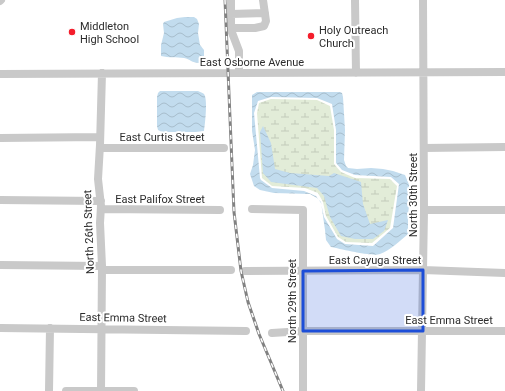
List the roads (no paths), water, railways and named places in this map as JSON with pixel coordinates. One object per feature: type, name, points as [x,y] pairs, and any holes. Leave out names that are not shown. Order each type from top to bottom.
[{"type":"street","points":[[231,0],[231,28],[239,51],[239,73]]},
{"type":"street","points":[[231,28],[255,28],[264,26],[266,21],[263,0]]},
{"type":"street","points":[[355,0],[356,72]]},
{"type":"street","name":"North 30th Street","points":[[421,391],[424,210],[423,0]]},
{"type":"street","points":[[231,14],[265,13]]},
{"type":"street","name":"East Osborne Avenue","points":[[0,74],[505,72]]},
{"type":"street","name":"North 26th Street","points":[[101,391],[102,268],[101,205],[98,179],[102,74]]},
{"type":"street","points":[[0,138],[100,137]]},
{"type":"street","points":[[424,148],[505,147]]},
{"type":"street","name":"East Curtis Street","points":[[100,148],[224,148]]},
{"type":"street","name":"East Palifox Street","points":[[0,200],[220,210]]},
{"type":"street","name":"North 29th Street","points":[[252,209],[303,210],[303,391]]},
{"type":"street","points":[[424,210],[505,210]]},
{"type":"street","points":[[0,266],[231,270]]},
{"type":"street","name":"East Cayuga Street","points":[[245,271],[423,270],[505,273]]},
{"type":"street","name":"East Emma Street","points":[[0,328],[246,331]]},
{"type":"street","points":[[49,391],[50,328]]},
{"type":"street","name":"East Emma Street","points":[[272,333],[303,331],[505,332]]},
{"type":"street","points":[[66,391],[134,391]]},
{"type":"water","points":[[185,17],[194,17],[197,19],[199,24],[198,33],[200,45],[204,50],[204,58],[199,63],[184,58],[161,56],[164,22]]},
{"type":"water","points":[[160,91],[198,91],[204,94],[206,106],[204,131],[162,132],[158,130],[157,97]]},
{"type":"water","points":[[257,92],[342,93],[345,130],[344,160],[346,166],[348,168],[357,169],[383,169],[405,175],[411,191],[408,214],[408,234],[395,245],[376,255],[331,247],[326,240],[321,205],[324,217],[337,239],[345,244],[373,246],[393,228],[399,184],[391,177],[355,175],[342,170],[336,163],[336,130],[332,104],[317,98],[271,97],[258,101],[254,113],[261,180],[272,188],[304,191],[316,196],[317,198],[310,194],[274,193],[260,190],[254,186],[250,174],[255,150],[252,131],[252,95]]},
{"type":"water","points":[[263,126],[271,143],[275,169],[290,173],[329,176],[334,173],[361,182],[363,204],[370,224],[388,220],[384,231],[373,239],[355,239],[341,236],[330,217],[324,196],[317,188],[271,182],[263,173],[260,132]]},
{"type":"railway","points":[[225,0],[234,212],[241,271],[248,302],[259,334],[283,391]]},
{"type":"place","name":"Middleton High School","points":[[72,32]]},
{"type":"place","name":"Holy Outreach Church","points":[[311,36]]}]
